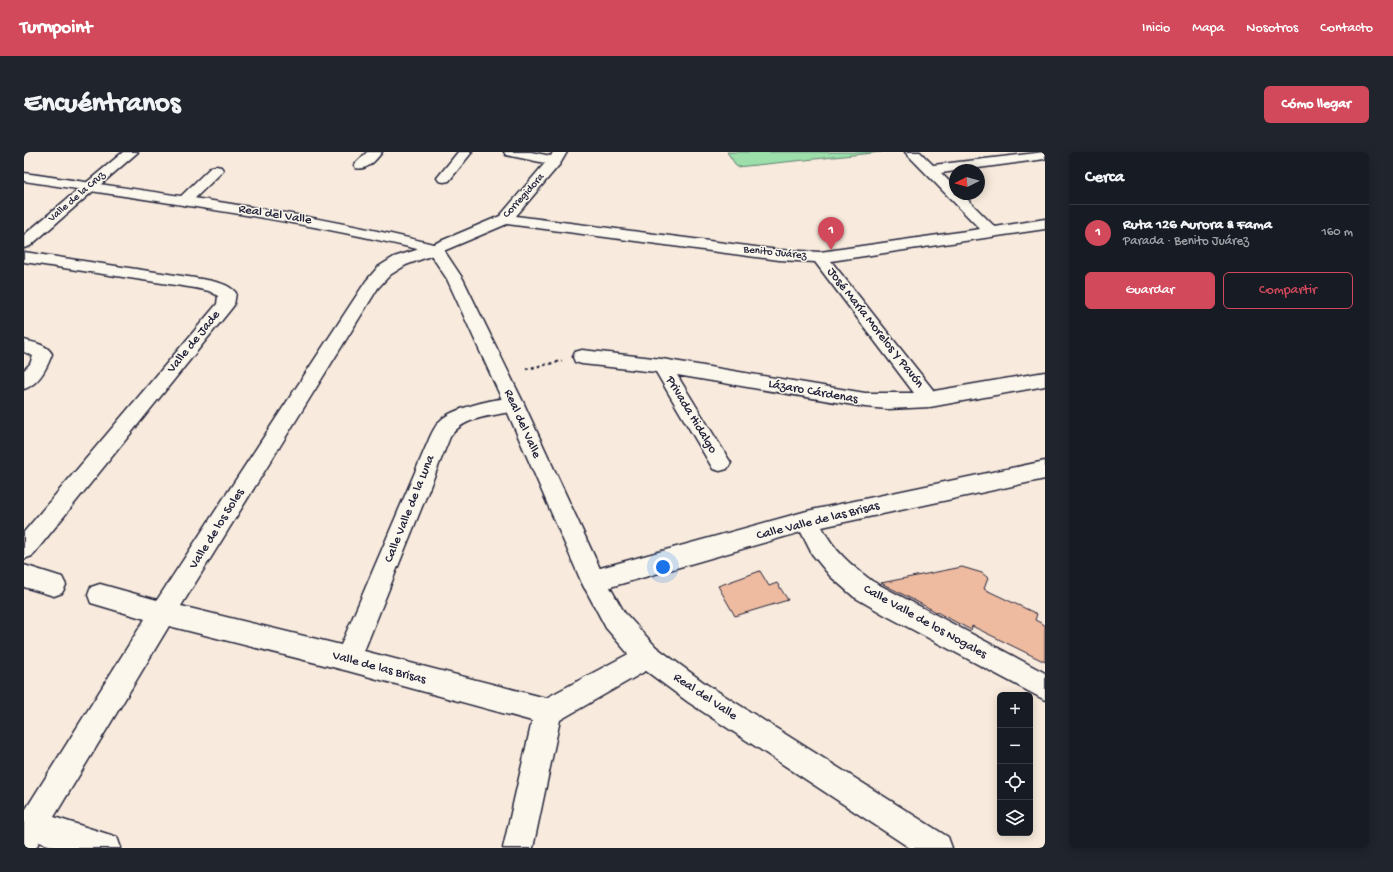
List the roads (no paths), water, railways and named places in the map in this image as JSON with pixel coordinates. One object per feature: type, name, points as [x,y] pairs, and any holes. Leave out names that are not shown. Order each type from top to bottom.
[{"type":"street","name":"Valle de la Cruz","points":[[24,243],[131,152]]},
{"type":"street","points":[[361,165],[375,152]]},
{"type":"street","points":[[444,178],[465,152]]},
{"type":"street","points":[[511,152],[558,156]]},
{"type":"street","points":[[912,152],[992,232]]},
{"type":"street","points":[[930,170],[1010,155],[1045,155]]},
{"type":"street","name":"Corregidora","points":[[435,249],[505,219],[558,156]]},
{"type":"street","points":[[184,201],[216,170]]},
{"type":"street","name":"Real del Valle","points":[[24,177],[323,223],[382,235],[435,249],[455,279],[514,404],[594,581],[615,620],[647,656],[697,693],[937,848]]},
{"type":"street","name":"Benito Juárez","points":[[505,219],[779,255],[820,257],[1045,224]]},
{"type":"street","name":"Valle de los Soles","points":[[28,832],[163,613],[372,285],[384,271],[400,261],[435,249]]},
{"type":"street","name":"Valle de Jade","points":[[24,257],[214,287],[227,293],[225,305],[24,549]]},
{"type":"street","name":"José María Morelos Y Pavón","points":[[820,257],[930,400]]},
{"type":"street","points":[[24,346],[43,354],[38,366],[24,382]]},
{"type":"street","name":"Lázaro Cárdenas","points":[[582,357],[662,366],[890,403],[930,400],[1045,379]]},
{"type":"street","name":"Privada Hidalgo","points":[[662,366],[720,464]]},
{"type":"street","name":"Calle Valle de la Luna","points":[[348,659],[440,437],[448,425],[458,419],[472,414],[514,404]]},
{"type":"street","name":"Calle Valle de las Brisas","points":[[594,581],[807,521],[1045,470]]},
{"type":"street","name":"Calle Valle de los Nogales","points":[[807,521],[820,547],[838,569],[863,590],[1045,687]]},
{"type":"street","points":[[24,576],[54,585]]},
{"type":"street","name":"Valle de las Brisas","points":[[100,595],[163,613],[348,659],[548,712]]},
{"type":"street","points":[[523,845],[548,712],[647,656]]},
{"type":"street","points":[[28,832],[106,848]]},
{"type":"place","name":"Ruta 126 Aurora & Fama","points":[[831,250]]}]
